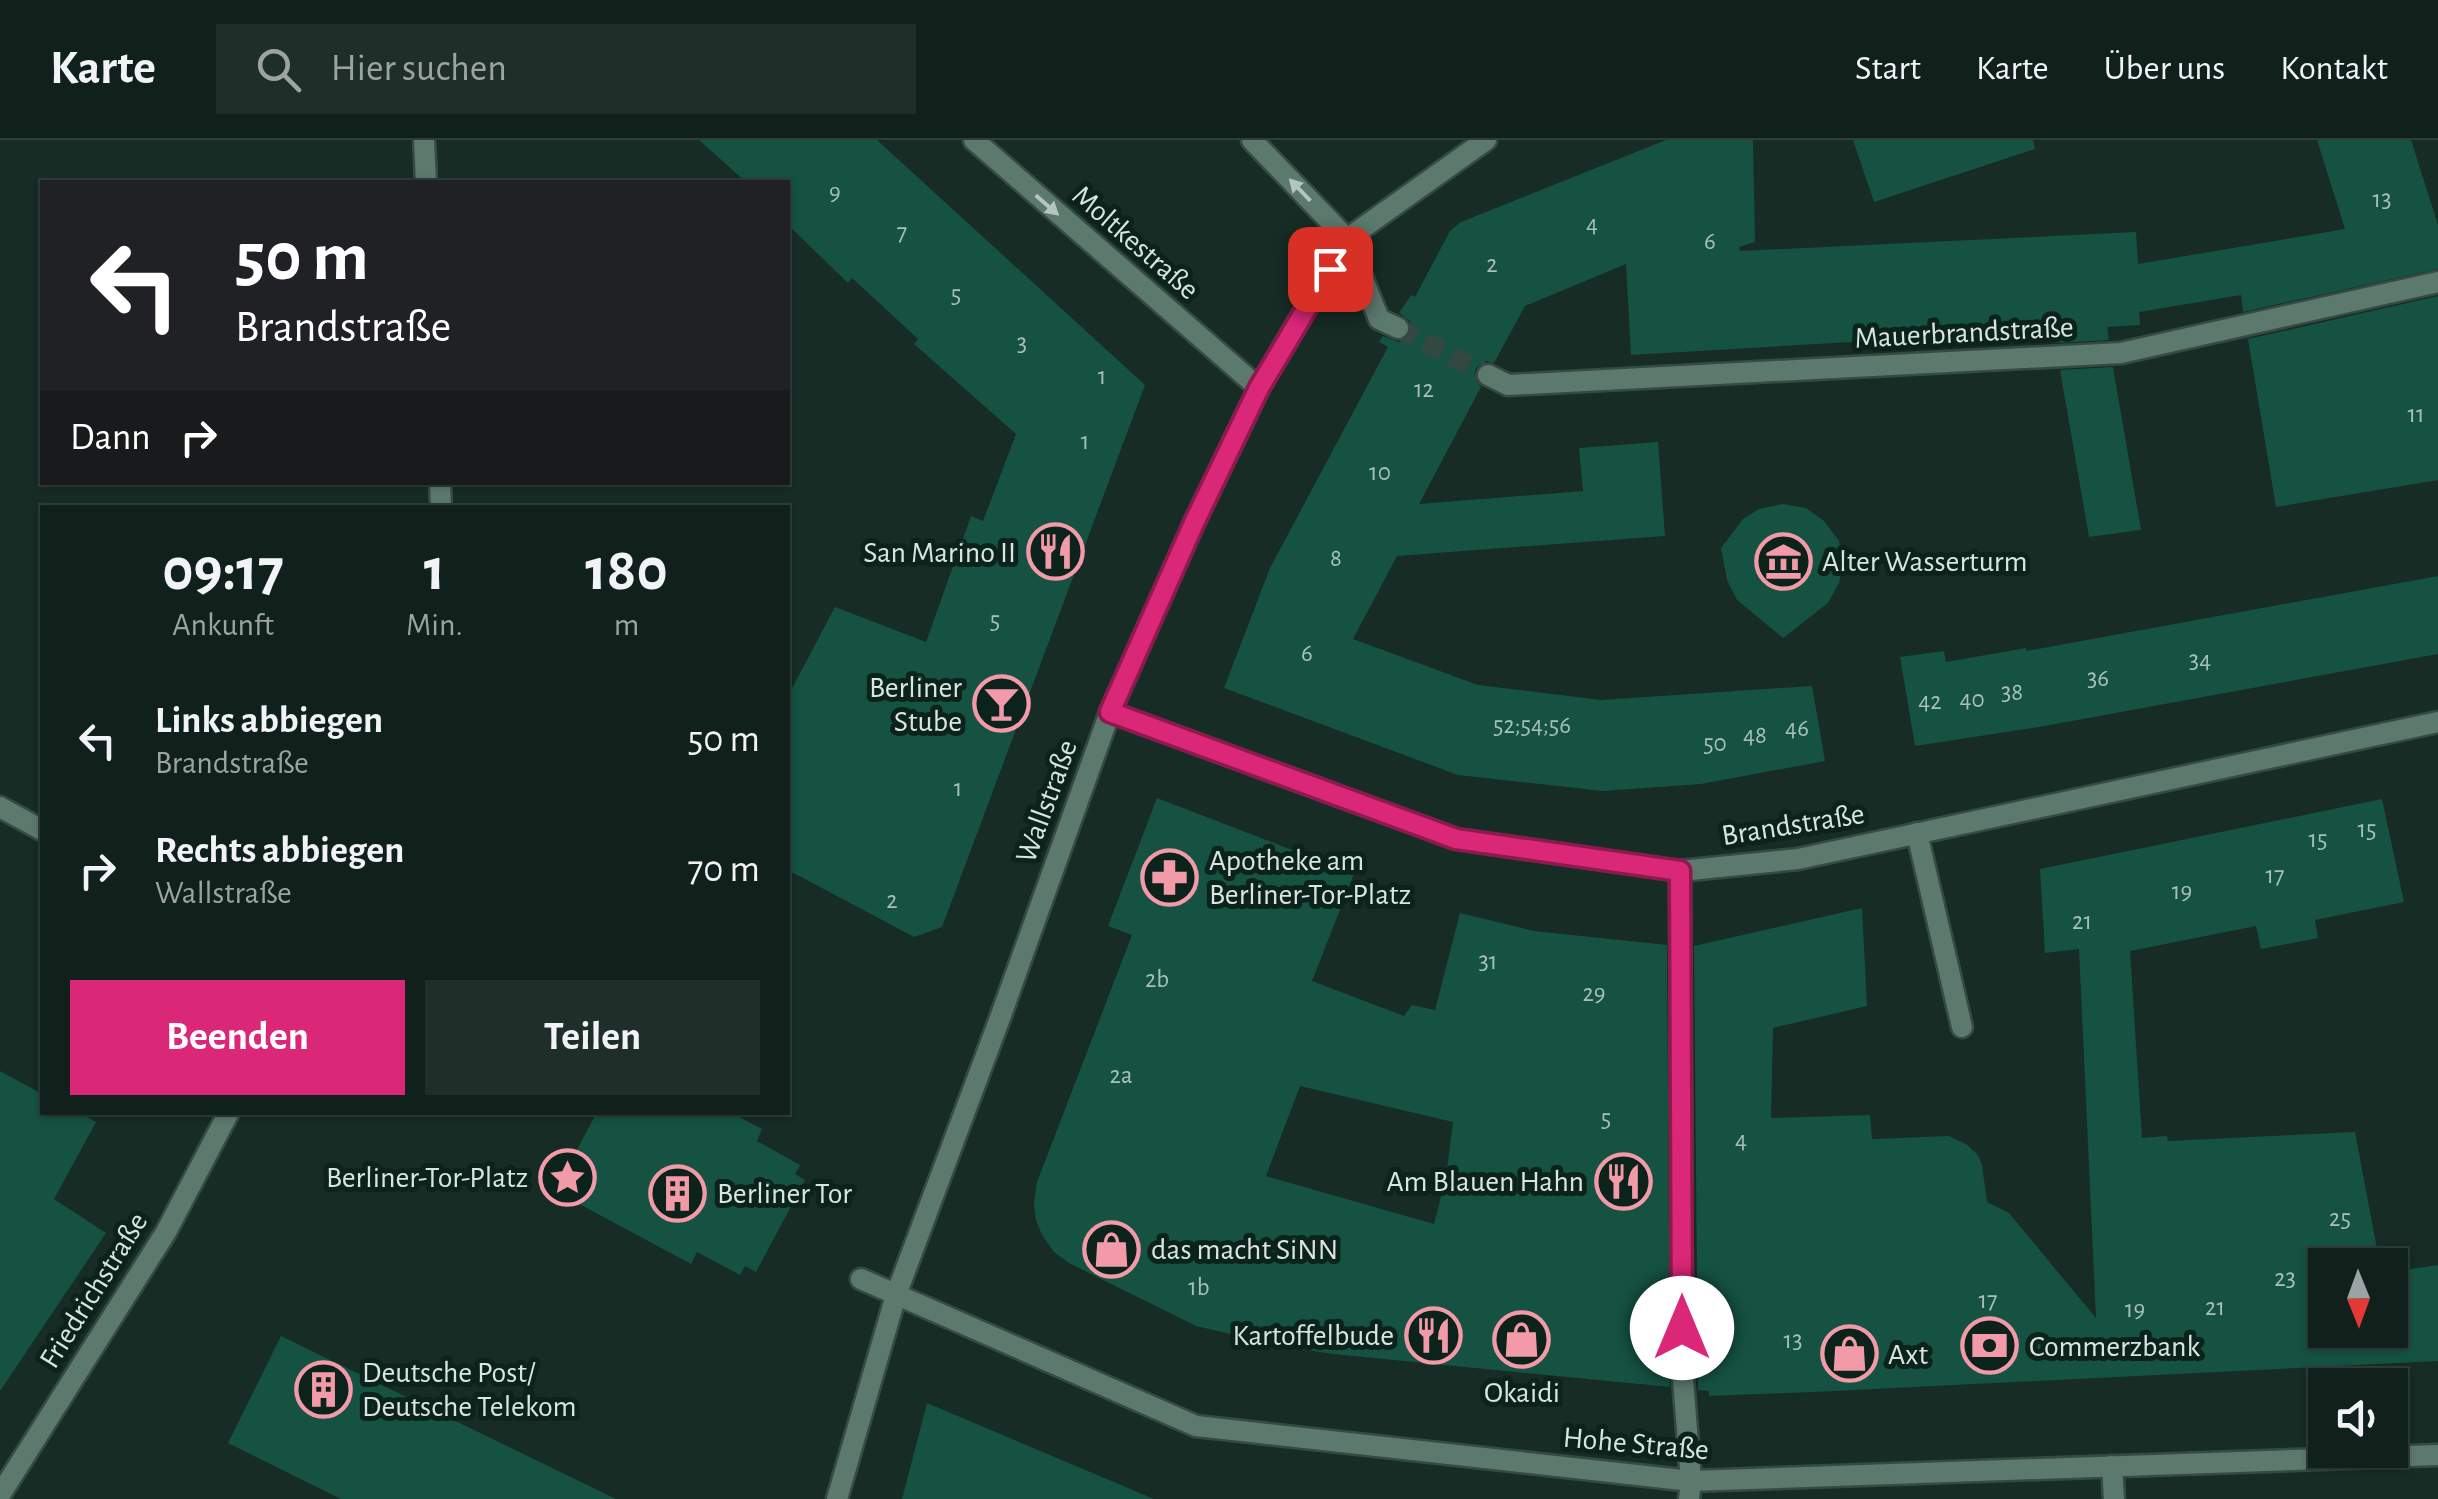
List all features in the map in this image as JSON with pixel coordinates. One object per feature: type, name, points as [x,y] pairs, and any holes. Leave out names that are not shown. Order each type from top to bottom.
[{"type":"street","points":[[424,140],[426,180]]},
{"type":"street","name":"Moltkestraße","points":[[974,140],[1259,388]]},
{"type":"street","points":[[1252,140],[1347,239],[1378,319],[1398,328]]},
{"type":"street","points":[[1347,239],[1486,140]]},
{"type":"street","name":"Wallstraße","points":[[837,1499],[896,1294],[1110,712],[1259,388],[1347,239]]},
{"type":"street","name":"Mauerbrandstraße","points":[[1488,375],[1508,385],[2121,353],[2438,282]]},
{"type":"street","name":"Brandstraße","points":[[1110,712],[1456,839],[1680,871],[1798,859],[2438,722]]},
{"type":"street","points":[[0,807],[40,829]]},
{"type":"street","points":[[1917,833],[1962,1027]]},
{"type":"street","points":[[1680,871],[1682,1366],[1690,1490]]},
{"type":"street","name":"Friedrichstraße","points":[[0,1495],[166,1232],[227,1115]]},
{"type":"street","name":"Hohe Straße","points":[[861,1280],[1196,1426],[1690,1490],[2112,1466],[2438,1454]]},
{"type":"street","points":[[2112,1466],[2114,1499]]},
{"type":"building","points":[[699,140],[877,140],[1145,385],[942,927],[914,937],[790,871],[790,692],[835,607],[926,642],[971,516],[983,521],[1016,434],[914,344],[918,339],[852,278],[848,283],[790,227],[790,180],[744,180]]},
{"type":"building","points":[[1666,140],[1753,140],[1755,242],[1739,247],[1740,251],[2136,232],[2138,264],[2345,229],[2317,140],[2411,140],[2438,225],[2438,269],[2243,312],[2241,295],[2139,312],[2140,325],[2107,327],[2109,340],[2055,343],[2053,330],[1631,355],[1626,264],[1525,306],[1494,363],[1486,361],[1476,368],[1474,377],[1481,387],[1419,504],[1583,491],[1579,448],[1658,442],[1665,536],[1397,556],[1353,639],[1478,685],[1601,700],[1812,686],[1825,761],[1701,784],[1603,791],[1458,775],[1224,688],[1270,568],[1388,347],[1379,342],[1383,336],[1398,342],[1410,335],[1410,321],[1399,313],[1411,295],[1415,297],[1450,231],[1461,222]]},
{"type":"building","points":[[1853,140],[2033,140],[2035,149],[1874,202]]},
{"type":"building","points":[[2438,296],[2438,480],[2276,507],[2248,339]]},
{"type":"building","points":[[2113,367],[2141,530],[2089,537],[2060,370]]},
{"type":"building","name":"Alter Wasserturm","points":[[1782,504],[1806,508],[1824,521],[1839,541],[1843,565],[1828,603],[1783,638],[1737,600],[1727,580],[1721,548],[1743,519],[1759,509]]},
{"type":"building","points":[[2438,576],[2438,654],[1915,746],[1900,657],[1944,651],[1946,662],[2026,651]]},
{"type":"building","points":[[1157,798],[1354,874],[1312,981],[1404,1016],[1412,1005],[1435,1010],[1460,913],[1534,931],[1667,945],[1670,1387],[1287,1347],[1196,1326],[1054,1252],[1036,1220],[1037,1182],[1132,935],[1108,926]],"holes":[[[1300,1086],[1453,1122],[1446,1177],[1434,1224],[1266,1176]]]},
{"type":"building","points":[[2382,799],[2404,902],[2315,920],[2318,938],[2261,949],[2256,926],[2130,951],[2142,1138],[2167,1136],[2168,1141],[2355,1132],[2377,1248],[2308,1248],[2308,1348],[2408,1348],[2408,1269],[2438,1265],[2438,1361],[1814,1392],[1709,1396],[1709,1391],[1698,1390],[1694,946],[1862,908],[1867,1006],[1773,1028],[1771,1118],[1870,1115],[1872,1139],[1949,1136],[1966,1144],[1982,1165],[1987,1202],[2009,1213],[2096,1318],[2079,949],[2045,953],[2040,869]]},
{"type":"building","points":[[0,1071],[40,1093],[40,1115],[83,1115],[96,1122],[54,1199],[106,1233],[0,1391]]},
{"type":"building","name":"Berliner Tor","points":[[595,1115],[736,1115],[762,1129],[757,1141],[800,1165],[795,1174],[805,1180],[756,1272],[745,1266],[740,1275],[697,1252],[691,1264],[555,1191]]},
{"type":"building","name":"Deutsche Post/ Deutsche Telekom","points":[[281,1336],[616,1499],[341,1499],[228,1443]]},
{"type":"building","points":[[927,1403],[1154,1499],[902,1499]]},
{"type":"tunnel","points":[[1398,328],[1488,375]]},
{"type":"place","name":"San Marino II","points":[[1055,552]]},
{"type":"place","name":"Alter Wasserturm","points":[[1783,561]]},
{"type":"place","name":"Berliner Stube","points":[[1001,704]]},
{"type":"place","name":"Apotheke am Berliner-Tor-Platz","points":[[1170,877]]},
{"type":"place","name":"Berliner-Tor-Platz","points":[[567,1177]]},
{"type":"place","name":"Am Blauen Hahn","points":[[1623,1181]]},
{"type":"place","name":"Berliner Tor","points":[[678,1193]]},
{"type":"place","name":"das macht SiNN","points":[[1112,1249]]},
{"type":"place","name":"Kartoffelbude","points":[[1433,1335]]},
{"type":"place","name":"Okaidi","points":[[1522,1340]]},
{"type":"place","name":"Commerzbank","points":[[1990,1346]]},
{"type":"place","name":"Axt","points":[[1849,1354]]},
{"type":"place","name":"Deutsche Post/ Deutsche Telekom","points":[[323,1389]]},
{"type":"route","points":[[1330,269],[1259,388],[1110,712],[1456,839],[1680,871],[1682,1328]]}]
